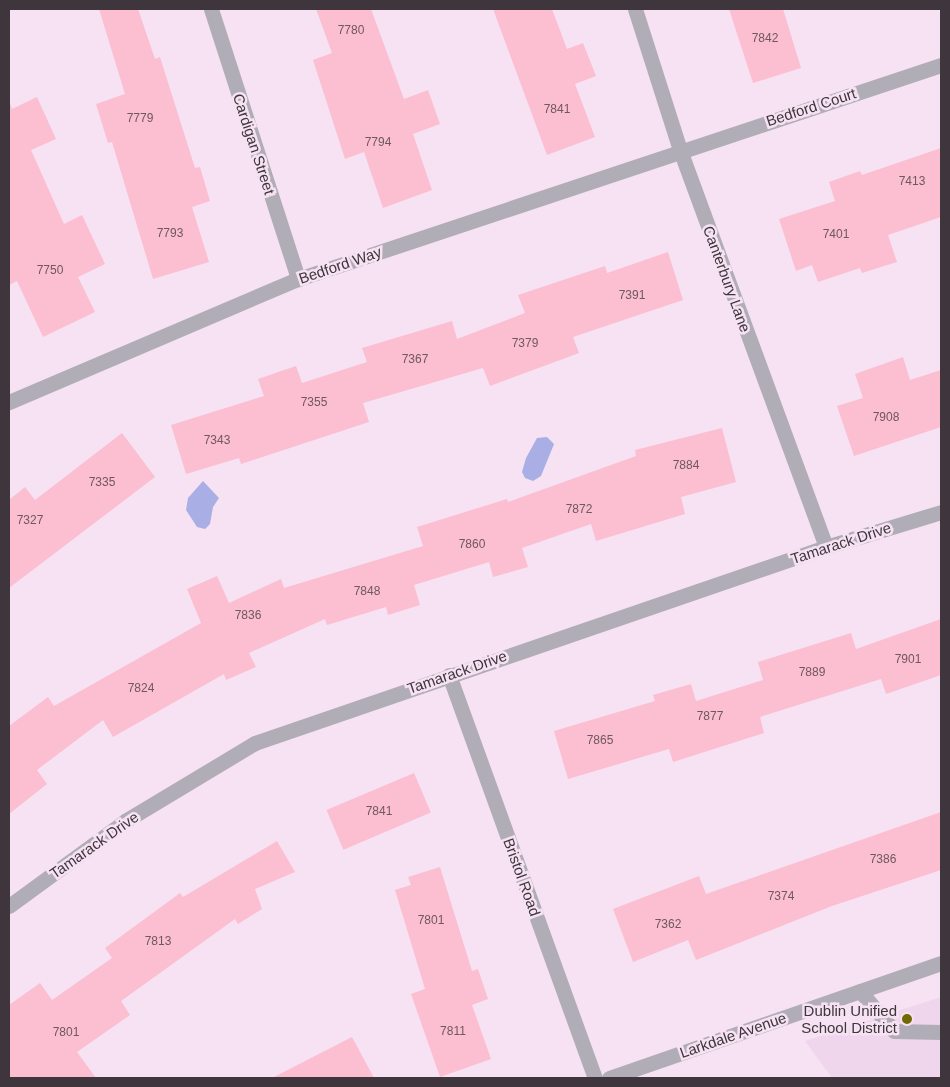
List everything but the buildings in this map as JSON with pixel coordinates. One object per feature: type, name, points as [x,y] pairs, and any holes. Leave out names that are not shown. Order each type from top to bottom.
[{"type":"street","name":"Cardigan Street","points":[[211,9],[298,279]]},
{"type":"street","name":"Canterbury Lane","points":[[634,9],[680,150],[826,548]]},
{"type":"street","name":"Bedford Court","points":[[680,150],[941,65]]},
{"type":"street","name":"Bedford Way","points":[[9,402],[298,279],[680,150]]},
{"type":"street","name":"Tamarack Drive","points":[[9,906],[125,821],[255,743],[449,675],[826,548],[941,512]]},
{"type":"street","name":"Bristol Road","points":[[449,675],[595,1078]]},
{"type":"street","name":"Larkdale Avenue","points":[[609,1078],[941,963]]},
{"type":"street","points":[[860,991],[894,1030],[941,1032]]},
{"type":"shaded area","name":"Dublin Unified School District","points":[[941,997],[941,1078],[832,1078],[805,1041]]},
{"type":"water","points":[[547,437],[554,444],[541,476],[533,481],[525,478],[522,472],[526,458],[537,438]]},
{"type":"water","points":[[203,481],[219,498],[213,507],[210,524],[205,529],[197,527],[186,510],[188,498]]},
{"type":"place","name":"Dublin Unified School District","points":[[907,1019]]}]
